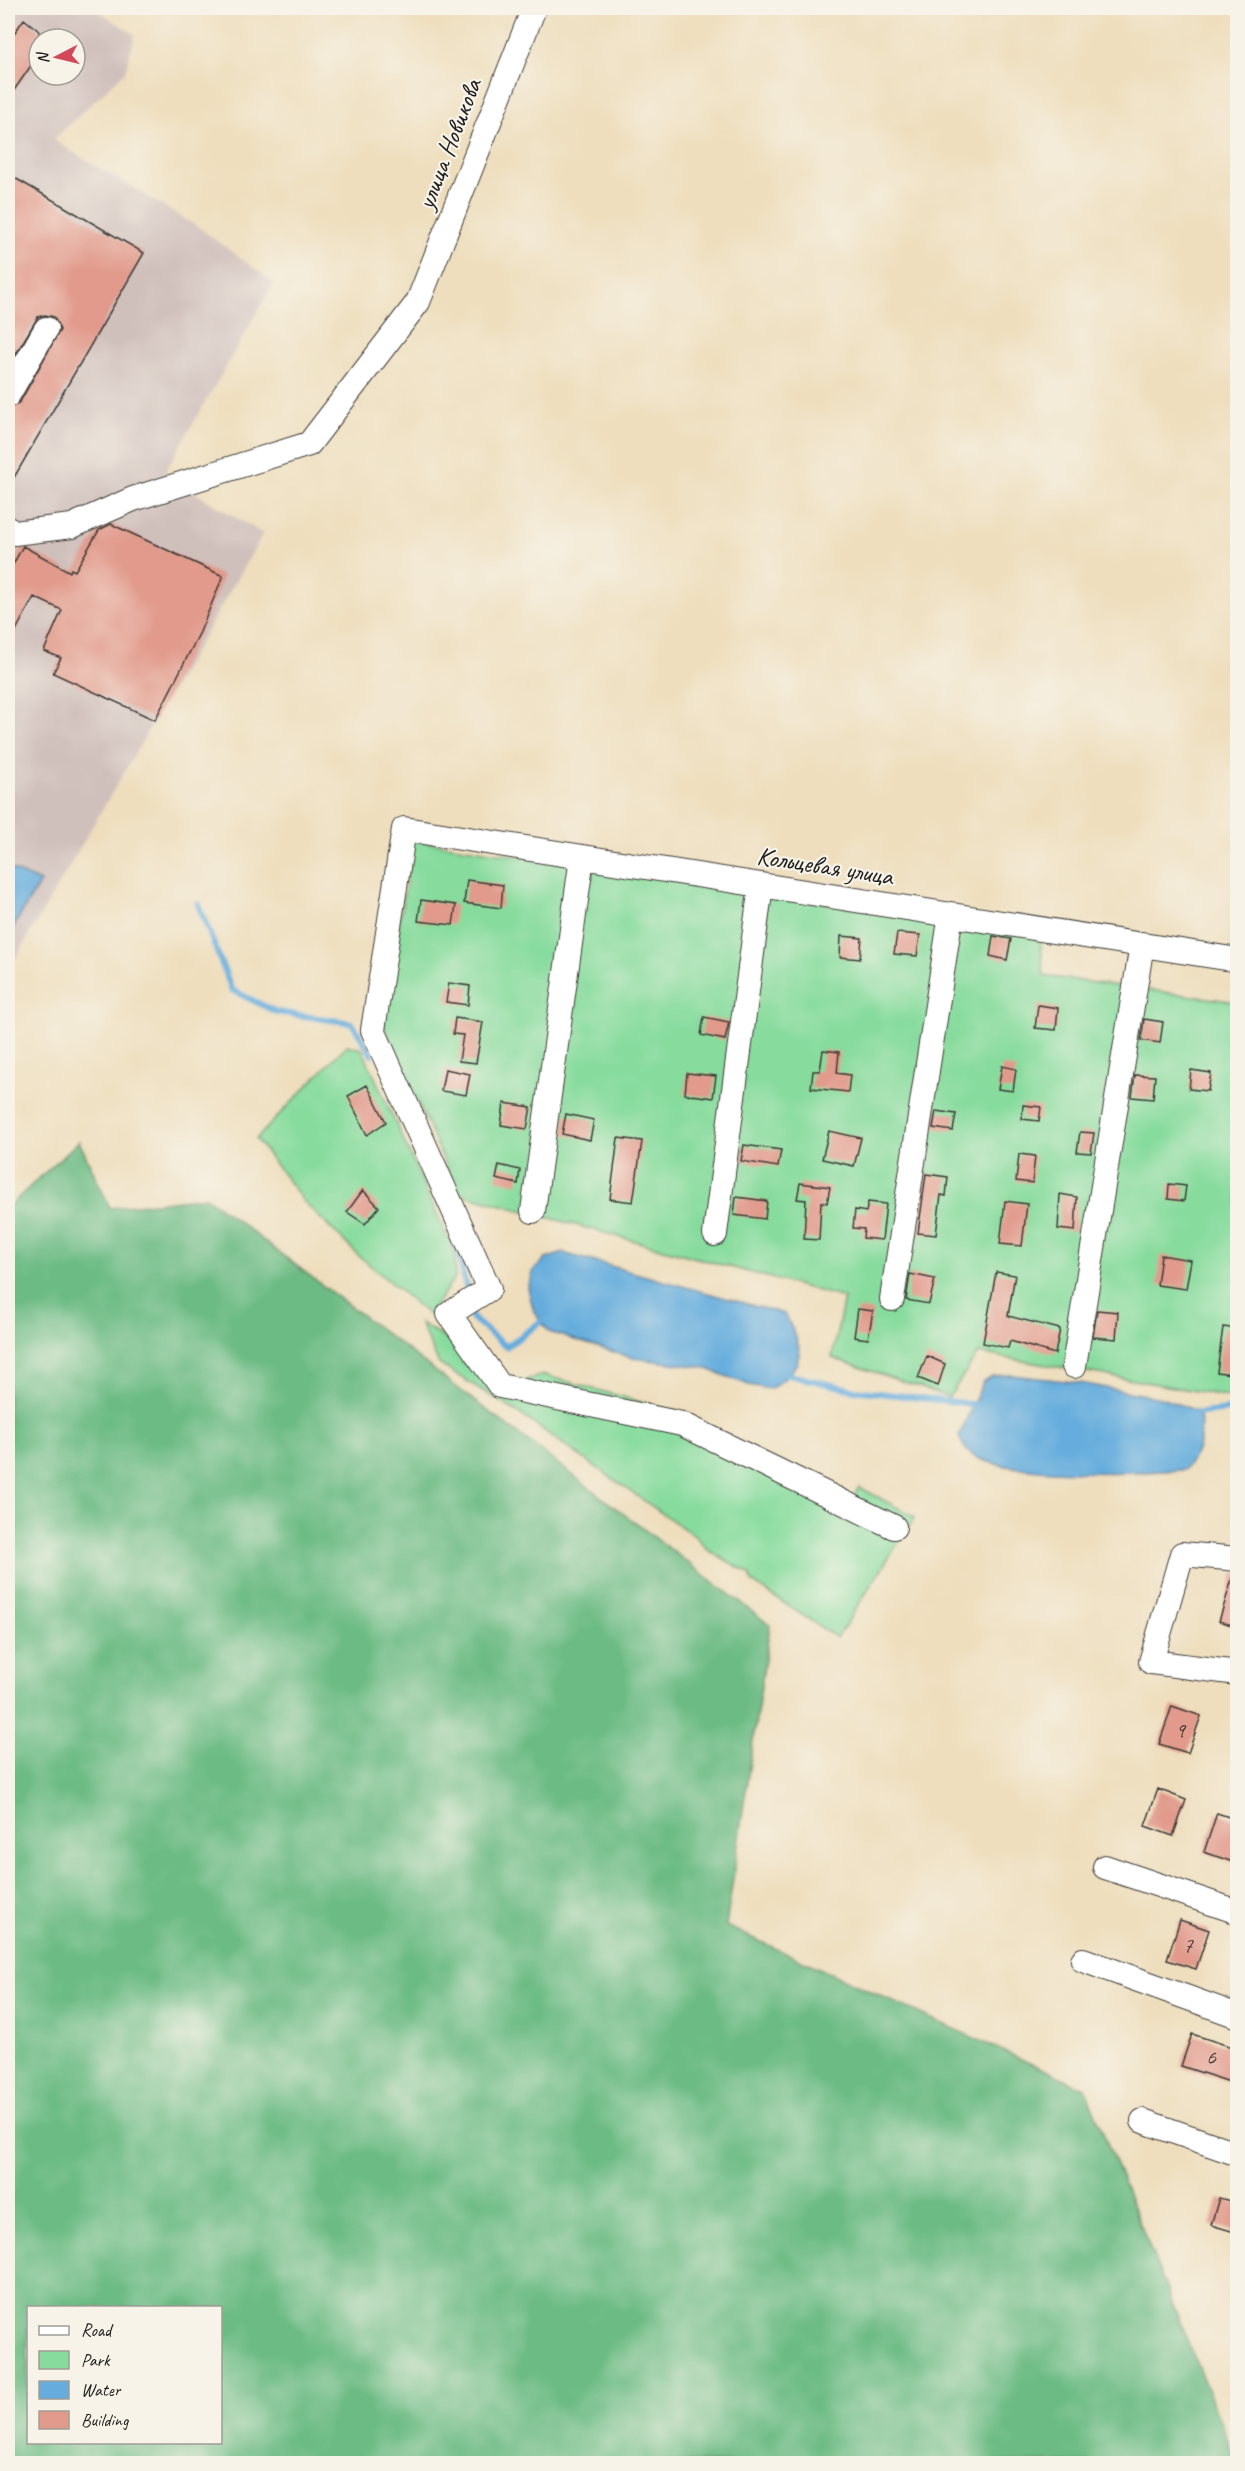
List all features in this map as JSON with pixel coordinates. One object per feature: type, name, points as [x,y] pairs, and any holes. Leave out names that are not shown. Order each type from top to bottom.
[{"type":"street","name":"улица Новикова","points":[[8,529],[14,533],[72,526],[133,499],[309,444],[418,302],[534,8]]},
{"type":"street","points":[[8,394],[46,328]]},
{"type":"street","name":"Кольцевая улица","points":[[894,1527],[682,1424],[500,1386],[449,1314],[489,1289],[373,1030],[404,829],[1238,960]]},
{"type":"street","points":[[532,1211],[582,857]]},
{"type":"street","points":[[715,1234],[761,885]]},
{"type":"street","points":[[892,1299],[951,914]]},
{"type":"street","points":[[1074,1366],[1142,944]]},
{"type":"street","points":[[1238,1558],[1182,1554],[1151,1662],[1238,1673]]},
{"type":"street","points":[[1105,1867],[1238,1912]]},
{"type":"street","points":[[1083,1960],[1238,2016]]},
{"type":"street","points":[[1143,2121],[1238,2154]]},
{"type":"shaded area","points":[[8,8],[94,8],[135,35],[125,72],[53,140],[201,229],[274,283],[164,474],[263,534],[8,971]]},
{"type":"green space","points":[[413,840],[1040,936],[1044,976],[1237,1002],[1237,1398],[978,1353],[949,1397],[832,1358],[844,1298],[458,1193],[383,1023]]},
{"type":"green space","points":[[347,1045],[362,1049],[455,1254],[455,1277],[429,1315],[359,1256],[305,1203],[256,1139]]},
{"type":"green space","points":[[79,1141],[110,1208],[206,1197],[770,1625],[726,1926],[1085,2088],[1237,2463],[8,2463],[8,1207]]},
{"type":"green space","points":[[420,1323],[523,1386],[526,1380],[544,1375],[684,1414],[847,1507],[859,1487],[915,1517],[837,1638],[752,1582],[750,1574],[708,1550],[696,1537],[514,1410],[439,1364]]},
{"type":"water","points":[[8,868],[40,882],[8,936]]},
{"type":"water","points":[[563,1253],[784,1314],[799,1347],[796,1364],[782,1381],[770,1389],[749,1385],[702,1367],[633,1358],[549,1332],[534,1312],[528,1288],[534,1270],[546,1259]]},
{"type":"water","points":[[1011,1375],[1075,1382],[1161,1398],[1200,1412],[1201,1429],[1197,1450],[1184,1470],[1137,1472],[1043,1470],[990,1462],[972,1455],[964,1447],[959,1436],[983,1382],[992,1376]]},
{"type":"building","points":[[24,19],[34,27],[27,27],[27,71],[8,99],[8,42]]},
{"type":"building","points":[[8,174],[144,253],[8,488],[8,409],[20,402],[60,330],[54,317],[45,315],[38,317],[8,367]]},
{"type":"building","points":[[111,524],[223,576],[200,632],[155,720],[53,673],[61,658],[44,651],[62,610],[34,597],[8,645],[8,574],[23,546],[70,572],[71,569],[75,571],[99,530]]},
{"type":"building","points":[[467,880],[503,885],[501,908],[464,903]]},
{"type":"building","points":[[421,900],[456,905],[453,925],[418,921]]},
{"type":"building","points":[[897,933],[920,935],[917,956],[894,954]]},
{"type":"building","points":[[841,936],[862,938],[860,959],[840,957]]},
{"type":"building","points":[[993,936],[1011,939],[1007,960],[990,956]]},
{"type":"building","points":[[449,983],[470,986],[468,1005],[446,1002]]},
{"type":"building","points":[[1038,1005],[1058,1008],[1056,1030],[1035,1028]]},
{"type":"building","points":[[704,1017],[729,1022],[725,1040],[701,1035]]},
{"type":"building","points":[[455,1018],[483,1022],[476,1063],[459,1061],[463,1035],[453,1034]]},
{"type":"building","points":[[1144,1019],[1163,1022],[1160,1043],[1141,1040]]},
{"type":"building","points":[[823,1050],[839,1052],[837,1073],[850,1075],[848,1092],[811,1088],[813,1071],[820,1071]]},
{"type":"building","points":[[1002,1066],[1016,1069],[1013,1091],[998,1089]]},
{"type":"building","points":[[445,1069],[470,1074],[466,1095],[441,1091]]},
{"type":"building","points":[[1191,1070],[1211,1073],[1208,1091],[1189,1089]]},
{"type":"building","points":[[687,1073],[716,1076],[713,1098],[685,1094]]},
{"type":"building","points":[[1135,1075],[1155,1076],[1153,1099],[1132,1097]]},
{"type":"building","points":[[367,1085],[386,1122],[367,1135],[348,1096]]},
{"type":"building","points":[[504,1103],[531,1107],[527,1129],[501,1125]]},
{"type":"building","points":[[1023,1105],[1041,1107],[1039,1121],[1022,1119]]},
{"type":"building","points":[[936,1111],[956,1114],[953,1131],[933,1128]]},
{"type":"building","points":[[566,1114],[594,1120],[590,1140],[562,1134]]},
{"type":"building","points":[[829,1131],[861,1138],[854,1166],[822,1159]]},
{"type":"building","points":[[1080,1132],[1094,1133],[1091,1153],[1077,1152]]},
{"type":"building","points":[[618,1138],[642,1141],[633,1202],[610,1199]]},
{"type":"building","points":[[744,1145],[781,1150],[778,1167],[741,1161]]},
{"type":"building","points":[[1019,1154],[1035,1156],[1032,1183],[1016,1181]]},
{"type":"building","points":[[499,1165],[520,1170],[518,1184],[496,1179]]},
{"type":"building","points":[[926,1174],[948,1177],[946,1196],[941,1195],[936,1235],[918,1233]]},
{"type":"building","points":[[800,1183],[830,1187],[827,1203],[821,1202],[819,1240],[804,1239],[806,1200],[797,1199]]},
{"type":"building","points":[[1169,1184],[1186,1186],[1184,1201],[1168,1199]]},
{"type":"building","points":[[363,1190],[379,1207],[365,1224],[347,1212]]},
{"type":"building","points":[[1060,1194],[1077,1197],[1075,1231],[1058,1229]]},
{"type":"building","points":[[736,1197],[767,1201],[765,1219],[734,1215]]},
{"type":"building","points":[[1005,1201],[1027,1204],[1022,1246],[1000,1244]]},
{"type":"building","points":[[868,1202],[886,1204],[882,1240],[863,1238],[864,1229],[853,1228],[855,1210],[866,1212]]},
{"type":"building","points":[[1161,1255],[1191,1260],[1186,1289],[1157,1285]]},
{"type":"building","points":[[996,1272],[1015,1275],[1008,1316],[1060,1329],[1055,1354],[1010,1341],[1008,1348],[983,1343]]},
{"type":"building","points":[[910,1274],[935,1279],[929,1304],[906,1300]]},
{"type":"building","points":[[858,1309],[873,1311],[868,1339],[854,1337]]},
{"type":"building","points":[[1097,1310],[1118,1312],[1116,1339],[1093,1337]]},
{"type":"building","points":[[1223,1327],[1238,1329],[1238,1375],[1217,1372]]},
{"type":"building","points":[[927,1356],[945,1364],[938,1386],[918,1378]]},
{"type":"building","points":[[1234,1573],[1238,1574],[1238,1627],[1219,1621]]},
{"type":"building","points":[[1172,1706],[1201,1716],[1188,1753],[1159,1744]]},
{"type":"building","points":[[1158,1789],[1186,1800],[1173,1836],[1145,1826]]},
{"type":"building","points":[[1217,1813],[1238,1820],[1238,1849],[1233,1862],[1204,1852]]},
{"type":"building","points":[[1180,1920],[1209,1930],[1196,1969],[1167,1960]]},
{"type":"building","points":[[1192,2034],[1238,2049],[1238,2070],[1233,2083],[1181,2066]]},
{"type":"building","points":[[1219,2198],[1238,2203],[1238,2233],[1211,2225]]},
{"type":"waterway","points":[[198,904],[232,990],[276,1012],[352,1023],[372,1055]]},
{"type":"waterway","points":[[457,1245],[468,1296]]},
{"type":"waterway","points":[[469,1306],[472,1318],[506,1347],[546,1318]]},
{"type":"waterway","points":[[785,1374],[854,1390],[979,1405]]},
{"type":"waterway","points":[[1193,1414],[1238,1409]]}]
